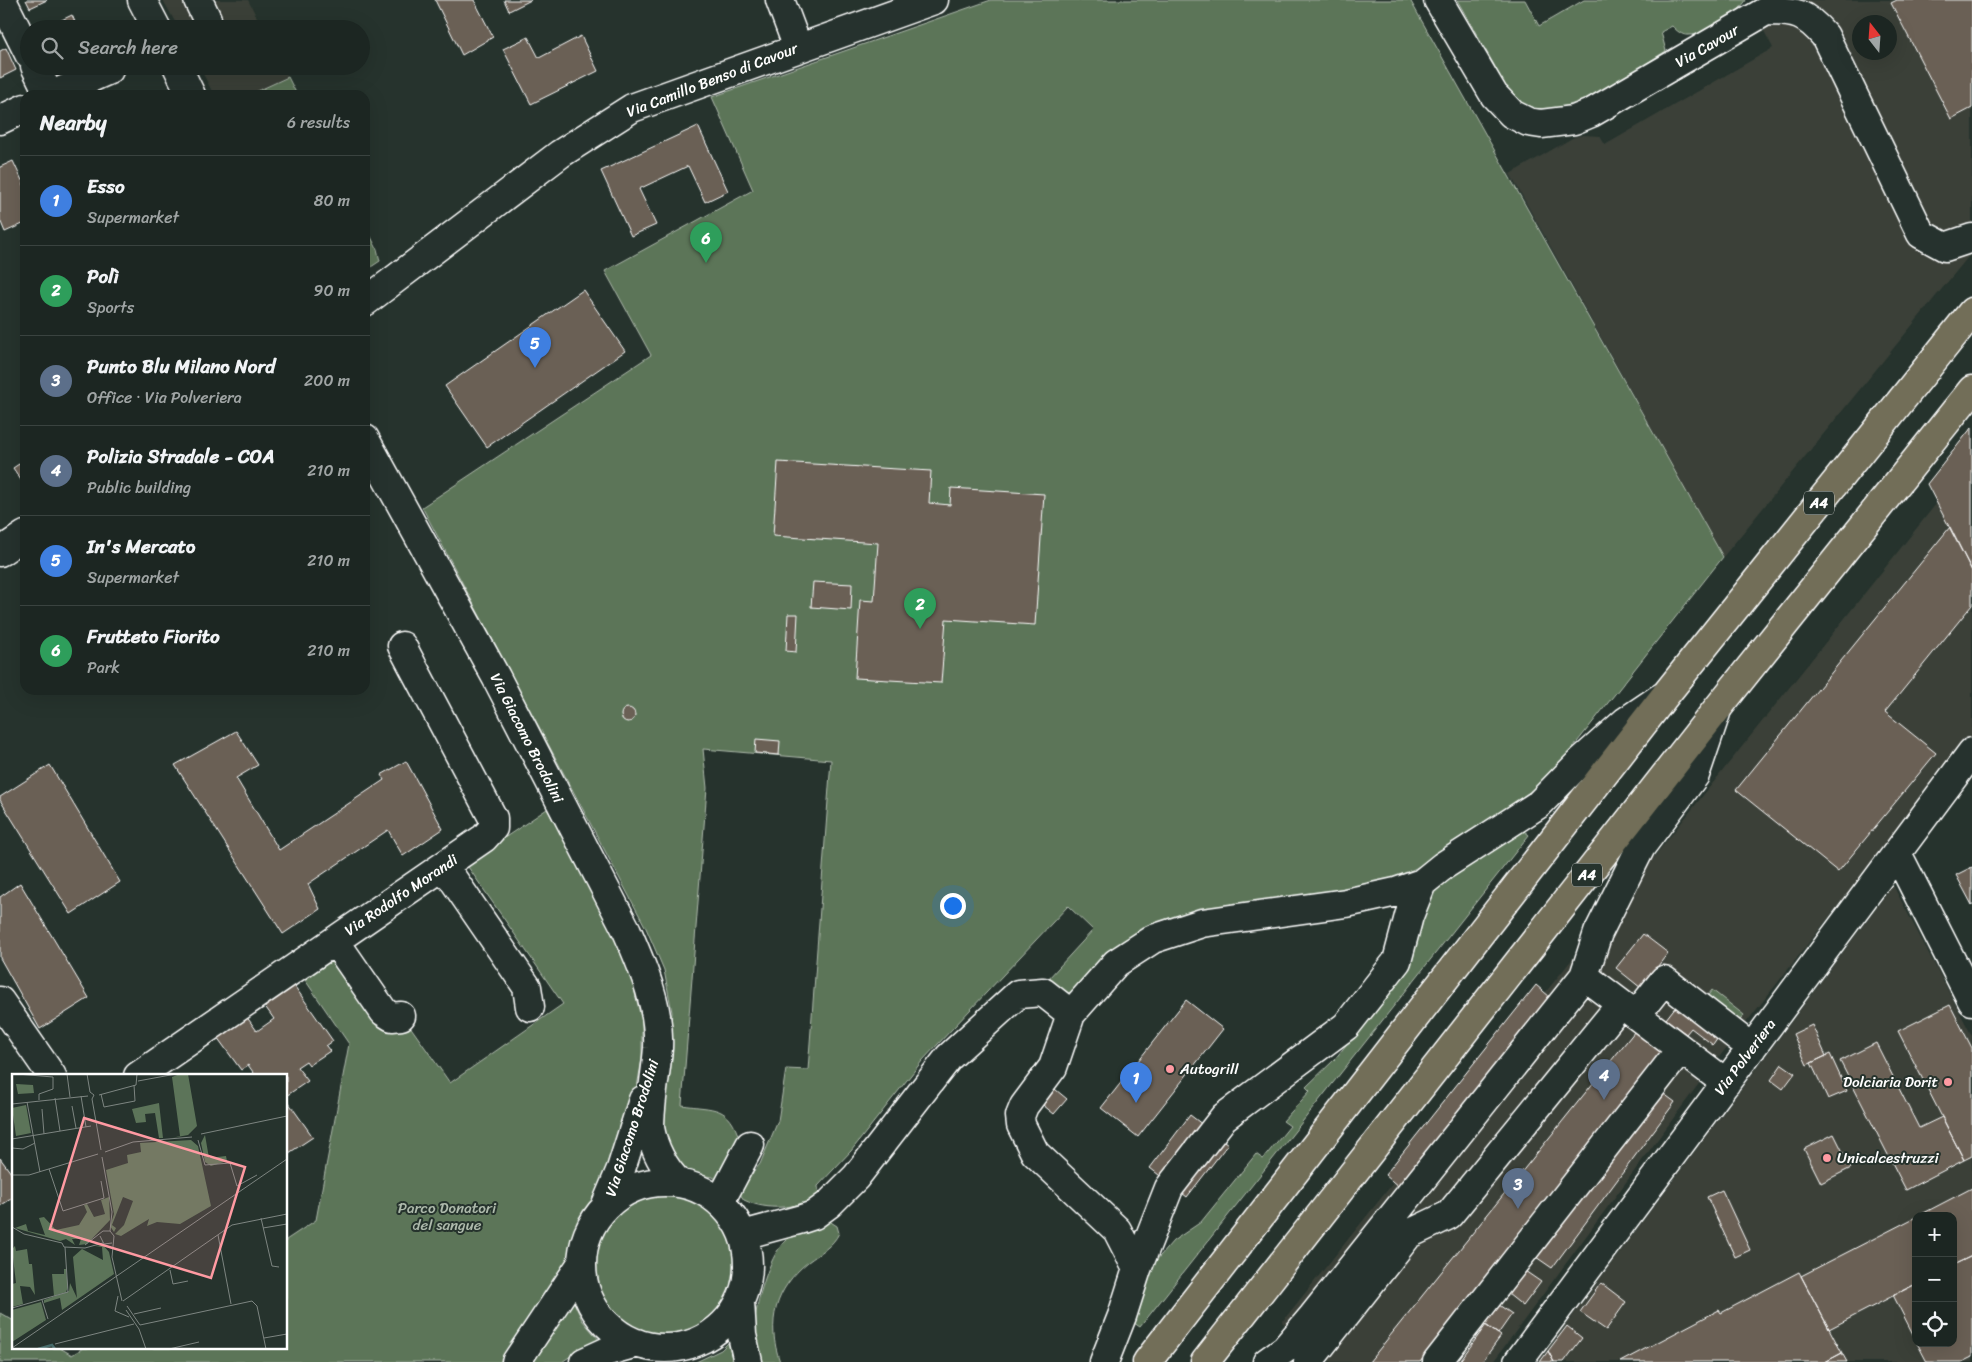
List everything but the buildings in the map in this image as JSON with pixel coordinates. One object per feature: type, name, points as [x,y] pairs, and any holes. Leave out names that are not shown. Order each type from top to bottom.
[{"type":"highway","name":"A4","points":[[1147,1362],[1667,693],[1972,312]]},
{"type":"highway","name":"A4","points":[[1204,1362],[1717,709],[1972,390]]},
{"type":"street","points":[[2,0],[20,36]]},
{"type":"street","points":[[142,0],[152,20]]},
{"type":"street","points":[[198,0],[207,20]]},
{"type":"street","points":[[780,0],[798,48]]},
{"type":"street","name":"Via Camillo Benso di Cavour","points":[[370,298],[560,154],[616,117],[657,98],[934,0]]},
{"type":"street","name":"Via Cavour","points":[[1438,0],[1502,105],[1520,118],[1541,124],[1574,120],[1592,112],[1766,11],[1792,11],[1810,19],[1825,36],[1921,234],[1945,247],[1972,238]]},
{"type":"street","points":[[40,75],[47,90]]},
{"type":"street","points":[[62,90],[97,75]]},
{"type":"street","points":[[0,120],[20,110]]},
{"type":"street","name":"Via Giacomo Brodolini","points":[[370,448],[496,677],[627,930],[648,983],[656,1020],[658,1048],[650,1128],[653,1144],[661,1161],[679,1183]]},
{"type":"street","points":[[0,552],[20,538]]},
{"type":"street","name":"Via Rodolfo Morandi","points":[[141,1074],[444,866],[484,838],[493,828],[493,818],[402,646]]},
{"type":"street","points":[[1137,1268],[1117,1230],[1035,1153],[1021,1125],[1024,1106],[1053,1067],[1064,1008],[1116,963],[1153,939],[1176,930],[1202,923],[1372,899],[1422,883],[1443,866],[1539,804],[1580,762],[1626,721],[1667,693]]},
{"type":"street","points":[[1267,1362],[1284,1348],[1298,1332],[1584,976],[1598,933],[1641,847],[1695,776],[1717,709]]},
{"type":"street","name":"Via Polveriera","points":[[1518,1362],[1972,752]]},
{"type":"street","points":[[1897,852],[1972,1001]]},
{"type":"street","points":[[444,866],[527,987],[530,1008]]},
{"type":"street","points":[[1104,1362],[1122,1316],[1137,1268],[1169,1188],[1224,1117],[1346,1026],[1392,970],[1422,883]]},
{"type":"street","points":[[335,941],[384,1012],[392,1017],[401,1016]]},
{"type":"street","points":[[1584,976],[1726,1083]]},
{"type":"street","points":[[1308,1362],[1409,1234],[1449,1215],[1628,1010],[1664,980],[1752,1048]]},
{"type":"street","points":[[743,1236],[814,1215],[829,1204],[856,1177],[949,1057],[1018,994],[1044,992],[1064,1008]]},
{"type":"street","points":[[0,1001],[51,1074]]},
{"type":"street","name":"Via Giacomo Brodolini","points":[[605,1207],[621,1169],[658,1048]]},
{"type":"street","points":[[1437,1362],[1681,1049]]},
{"type":"street","points":[[720,1202],[750,1145]]},
{"type":"street","points":[[682,1362],[613,1330],[591,1304],[584,1284],[583,1248],[589,1230],[605,1207],[621,1194],[639,1186],[659,1182],[679,1183],[707,1193],[720,1202],[729,1212],[743,1236],[748,1269],[740,1301],[742,1335],[748,1362]]},
{"type":"street","points":[[1401,1205],[1426,1225]]},
{"type":"street","points":[[516,1362],[582,1263]]},
{"type":"street","points":[[584,1362],[608,1350],[644,1345],[679,1346],[706,1337],[725,1321],[740,1301]]},
{"type":"shaded area","points":[[163,0],[248,0],[258,20],[174,20]]},
{"type":"shaded area","points":[[1774,0],[1972,0],[1972,252],[1723,557],[1510,174],[1574,137],[1583,135],[1600,136],[1605,145],[1773,48],[1763,29]]},
{"type":"shaded area","points":[[204,75],[287,75],[288,77],[260,90],[211,90]]},
{"type":"shaded area","points":[[1972,459],[1972,735],[1709,1070],[1493,1362],[1331,1362],[1282,1322]]},
{"type":"shaded area","points":[[1893,885],[1972,1036],[1972,1362],[1538,1362]]},
{"type":"green space","points":[[991,0],[1410,0],[1723,557],[1559,765],[1521,799],[1476,833],[1428,862],[1404,874],[1381,882],[1317,895],[1217,907],[1185,914],[1154,925],[1117,946],[1102,960],[1070,997],[1048,979],[1093,930],[1068,906],[922,1061],[851,1151],[818,1186],[819,1197],[791,1206],[762,1206],[744,1200],[738,1191],[760,1164],[778,1121],[786,1069],[808,1070],[831,760],[703,749],[707,788],[682,1105],[719,1111],[731,1120],[736,1129],[740,1141],[721,1183],[713,1177],[693,1174],[676,1166],[660,1141],[672,1012],[664,970],[646,928],[422,507],[651,355],[605,271],[753,190],[712,97]]},
{"type":"green space","points":[[1457,0],[1525,0],[1539,26],[1584,0],[1746,0],[1729,18],[1705,32],[1684,35],[1672,26],[1661,32],[1666,51],[1590,97],[1569,105],[1548,109],[1529,106],[1513,96],[1504,85]]},
{"type":"green space","points":[[288,77],[294,90],[260,90]]},
{"type":"green space","points":[[370,235],[377,249],[380,261],[370,268]]},
{"type":"green space","name":"Parco Donatori del sangue","points":[[547,809],[603,912],[631,977],[642,1022],[642,1059],[634,1103],[596,1197],[573,1237],[571,1260],[506,1362],[0,1362],[0,1313],[12,1320],[12,1350],[63,1350],[72,1355],[80,1350],[288,1350],[288,1239],[316,1220],[349,1044],[303,977],[332,956],[407,1022],[450,1083],[563,1004],[466,864]]},
{"type":"green space","points":[[1524,831],[1529,835],[1140,1327],[1134,1323],[1154,1263],[1173,1241],[1201,1222],[1256,1154],[1263,1159],[1290,1126],[1283,1121],[1310,1091],[1306,1087],[1335,1059],[1394,984],[1431,896],[1460,868]]},
{"type":"green space","points":[[1712,990],[1744,1015],[1734,1028],[1702,1003]]},
{"type":"green space","points":[[665,1195],[679,1196],[692,1200],[714,1216],[730,1238],[734,1251],[734,1279],[730,1292],[714,1314],[692,1330],[679,1334],[665,1335],[651,1334],[638,1330],[616,1314],[600,1292],[596,1279],[595,1265],[596,1251],[600,1238],[616,1216],[638,1200],[651,1196]]},
{"type":"green space","points":[[826,1219],[837,1226],[839,1233],[826,1249],[797,1272],[788,1283],[776,1307],[774,1333],[780,1362],[759,1362],[754,1336],[755,1317],[760,1294],[773,1258],[789,1237]]},
{"type":"green space","points":[[571,1296],[582,1320],[600,1341],[575,1353],[562,1362],[528,1362]]},
{"type":"green space","points":[[728,1343],[733,1362],[696,1362],[721,1350]]},
{"type":"place","name":"Frutteto Fiorito","points":[[706,263]]},
{"type":"place","name":"In's Mercato","points":[[535,368]]},
{"type":"place","name":"Polì","points":[[920,629]]},
{"type":"place","name":"Autogrill","points":[[1170,1069]]},
{"type":"place","name":"Dolciaria Dorit","points":[[1948,1082]]},
{"type":"place","name":"Polizia Stradale - COA","points":[[1604,1100]]},
{"type":"place","name":"Esso","points":[[1136,1103]]},
{"type":"place","name":"Unicalcestruzzi","points":[[1827,1158]]},
{"type":"place","name":"Punto Blu Milano Nord","points":[[1518,1209]]}]
